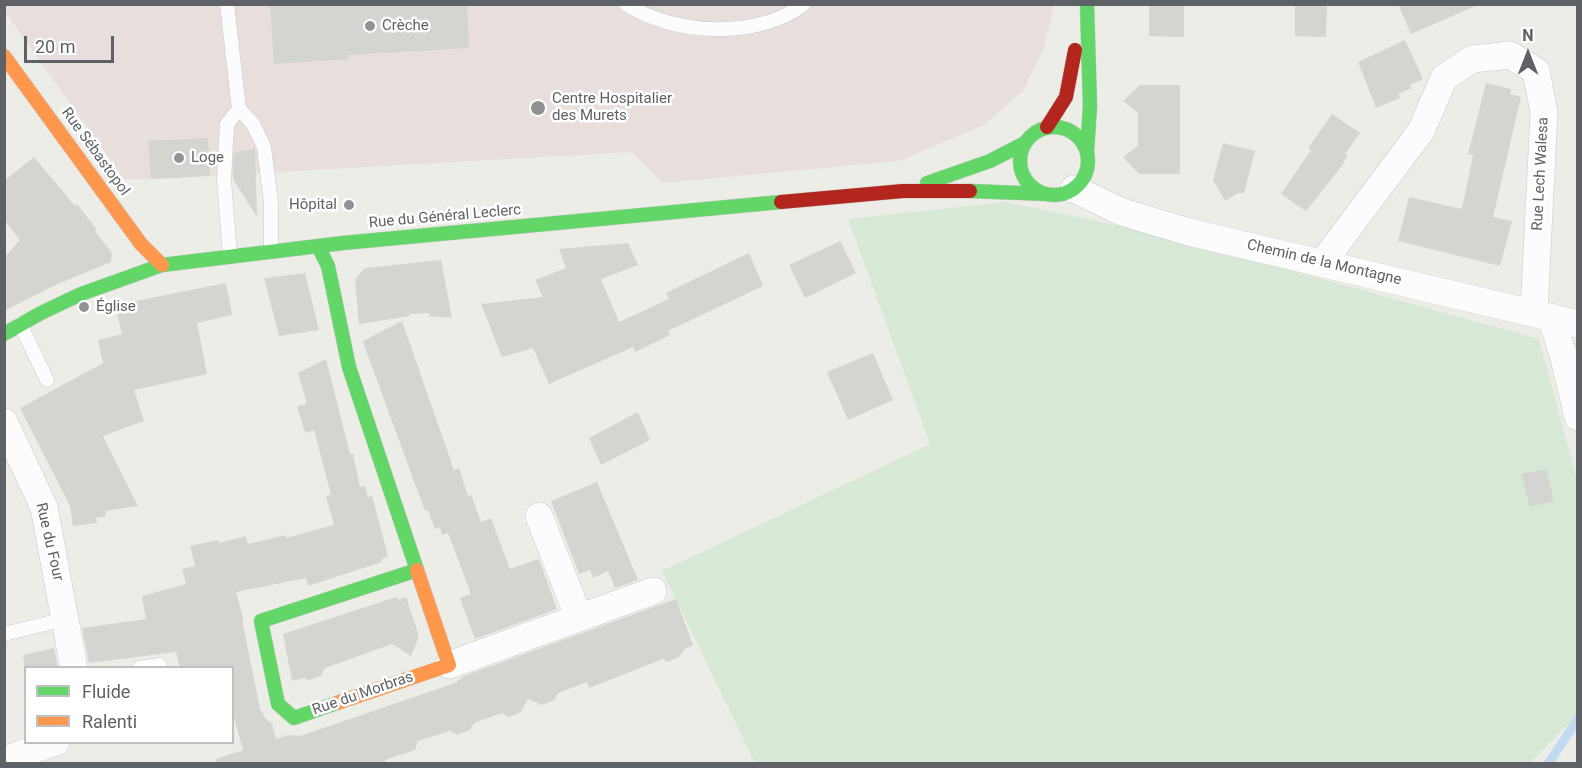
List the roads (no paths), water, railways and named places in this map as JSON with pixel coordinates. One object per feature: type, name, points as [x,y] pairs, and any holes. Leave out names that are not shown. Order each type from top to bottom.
[{"type":"main road","points":[[1047,127],[1066,97],[1086,4]]},
{"type":"main road","points":[[1086,4],[1090,106],[1086,172],[1082,181],[1074,189],[1056,195],[1046,194],[1035,190],[1022,174],[1019,164],[1024,143],[1038,130],[1047,127],[1067,129],[1082,142],[1087,152]]},
{"type":"main road","name":"Rue Sébastopol","points":[[4,56],[141,244],[162,265]]},
{"type":"main road","name":"Rue du Général Leclerc","points":[[903,192],[990,161],[1024,143]]},
{"type":"main road","name":"Rue du Général Leclerc","points":[[4,334],[76,297],[138,272],[162,265],[318,246],[903,192],[1046,194]]},
{"type":"main road","points":[[318,246],[328,266],[349,367],[449,665]]},
{"type":"main road","name":"Rue du Morbras","points":[[417,570],[261,621],[278,704],[294,718],[449,665]]},
{"type":"street","name":"Rue Lech Walesa","points":[[1323,262],[1421,131],[1444,78],[1472,59],[1510,55],[1536,71],[1544,112],[1542,315]]},
{"type":"street","name":"Chemin de la Montagne","points":[[1074,189],[1122,212],[1189,232],[1578,324]]},
{"type":"street","points":[[1542,315],[1563,354],[1578,417]]},
{"type":"street","name":"Rue du Four","points":[[4,422],[44,507],[74,666]]},
{"type":"street","points":[[539,516],[579,618]]},
{"type":"street","name":"Rue du Morbras","points":[[449,665],[653,591]]},
{"type":"street","points":[[4,760],[50,744]]},
{"type":"lane","points":[[227,4],[239,109],[253,124],[264,147],[271,203],[271,251]]},
{"type":"lane","points":[[626,4],[646,16],[711,30],[745,27],[772,21],[804,4]]},
{"type":"lane","points":[[230,256],[224,178],[227,124],[239,109]]},
{"type":"lane","points":[[20,324],[47,380]]},
{"type":"lane","points":[[4,634],[65,619]]},
{"type":"waterway","points":[[1548,764],[1578,719]]},
{"type":"place","name":"Crèche","points":[[370,26]]},
{"type":"place","name":"Centre Hospitalier des Murets","points":[[538,108]]},
{"type":"place","name":"Loge","points":[[179,158]]},
{"type":"place","name":"Hôpital","points":[[349,205]]},
{"type":"place","name":"Église","points":[[84,307]]}]
